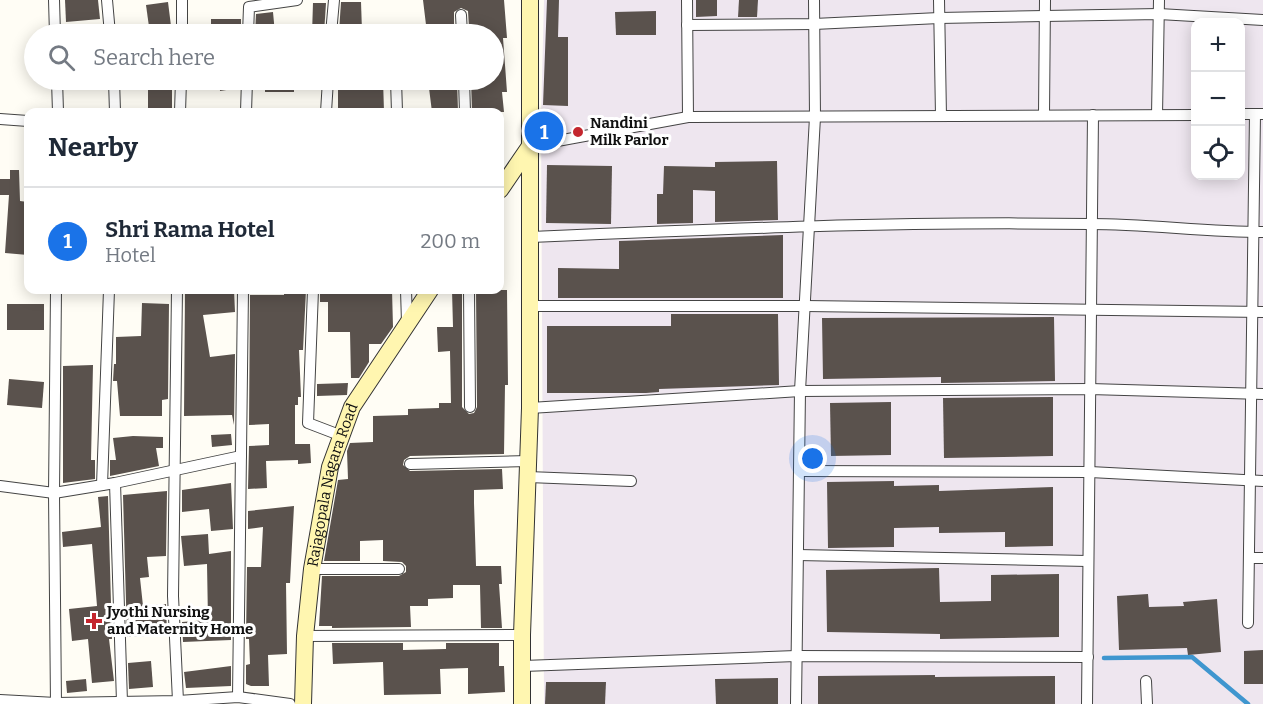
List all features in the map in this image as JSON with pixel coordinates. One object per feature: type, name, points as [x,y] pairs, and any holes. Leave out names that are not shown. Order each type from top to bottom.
[{"type":"main road","points":[[522,704],[522,635],[530,408],[530,0]]},
{"type":"main road","points":[[504,184],[530,146]]},
{"type":"main road","name":"Rajagopala Nagara Road","points":[[303,704],[305,636],[312,569],[330,467],[352,407],[427,294]]},
{"type":"street","points":[[54,0],[55,24]]},
{"type":"street","points":[[107,0],[109,24]]},
{"type":"street","points":[[182,0],[182,24]]},
{"type":"street","points":[[248,24],[249,7],[297,0]]},
{"type":"street","points":[[332,24],[334,0]]},
{"type":"street","points":[[687,0],[688,117]]},
{"type":"street","points":[[796,704],[800,391],[815,117],[814,0]]},
{"type":"street","points":[[939,0],[941,116]]},
{"type":"street","points":[[1044,114],[1045,0]]},
{"type":"street","points":[[1157,115],[1159,0]]},
{"type":"street","points":[[687,25],[814,24],[939,18],[1159,14],[1263,21]]},
{"type":"street","points":[[461,15],[461,24]]},
{"type":"street","points":[[57,90],[58,108]]},
{"type":"street","points":[[114,90],[115,108]]},
{"type":"street","points":[[180,108],[181,90]]},
{"type":"street","points":[[246,108],[247,90]]},
{"type":"street","points":[[326,108],[327,90]]},
{"type":"street","points":[[396,90],[397,108]]},
{"type":"street","points":[[464,90],[465,108]]},
{"type":"street","points":[[1248,623],[1251,395],[1258,312],[1259,114]]},
{"type":"street","points":[[1088,704],[1093,115]]},
{"type":"street","points":[[530,146],[688,117],[1191,115]]},
{"type":"street","points":[[0,119],[24,121]]},
{"type":"street","points":[[531,237],[809,225],[1092,224],[1259,232]]},
{"type":"street","points":[[56,703],[54,493],[57,294]]},
{"type":"street","points":[[102,485],[109,294]]},
{"type":"street","points":[[177,294],[174,596],[178,701]]},
{"type":"street","points":[[238,697],[243,294]]},
{"type":"street","points":[[313,294],[308,423],[342,436]]},
{"type":"street","points":[[406,294],[407,322]]},
{"type":"street","points":[[469,294],[470,407]]},
{"type":"street","points":[[531,306],[805,306],[1258,312]]},
{"type":"street","points":[[530,408],[800,391],[1090,389],[1263,394]]},
{"type":"street","points":[[0,486],[54,493],[115,483],[241,456]]},
{"type":"street","points":[[410,464],[528,469],[632,481]]},
{"type":"street","points":[[799,471],[1089,472],[1263,481]]},
{"type":"street","points":[[115,483],[122,702]]},
{"type":"street","points":[[798,555],[1088,561]]},
{"type":"street","points":[[1249,558],[1263,558]]},
{"type":"street","points":[[312,569],[399,569]]},
{"type":"street","points":[[305,636],[522,635]]},
{"type":"street","points":[[523,666],[796,656],[1088,657]]},
{"type":"street","points":[[1146,681],[1147,704]]},
{"type":"street","points":[[0,700],[56,703],[178,701],[238,697],[290,704]]},
{"type":"shaded area","points":[[544,0],[1263,0],[1263,704],[544,704],[541,117]]},
{"type":"building","points":[[65,0],[98,0],[100,19],[66,22]]},
{"type":"building","points":[[423,0],[504,0],[507,38],[504,38],[504,24],[469,24],[468,11],[461,8],[454,12],[454,24],[426,24]]},
{"type":"building","points":[[547,0],[559,0],[558,37],[568,37],[568,106],[543,105]]},
{"type":"building","points":[[696,0],[717,0],[717,16],[696,17]]},
{"type":"building","points":[[739,0],[758,0],[757,17],[738,17]]},
{"type":"building","points":[[168,2],[171,24],[149,24],[146,5]]},
{"type":"building","points":[[341,2],[361,2],[362,24],[340,24]]},
{"type":"building","points":[[313,3],[326,3],[325,24],[312,24]]},
{"type":"building","points":[[656,11],[656,35],[616,35],[615,12]]},
{"type":"building","points":[[273,12],[274,24],[256,24],[256,14]]},
{"type":"building","points":[[211,19],[241,19],[241,24],[211,24]]},
{"type":"building","points":[[504,52],[507,92],[502,92],[504,108],[472,108],[471,90],[504,90]]},
{"type":"building","points":[[148,90],[172,90],[172,108],[148,108]]},
{"type":"building","points":[[265,90],[294,90],[294,92],[265,92]]},
{"type":"building","points":[[338,90],[383,90],[384,108],[338,108]]},
{"type":"building","points":[[429,90],[457,90],[458,108],[432,108]]},
{"type":"building","points":[[777,161],[778,220],[715,222],[715,191],[693,190],[693,223],[657,224],[657,194],[663,194],[664,166],[715,167],[715,162]]},
{"type":"building","points":[[547,165],[612,166],[611,224],[546,223]]},
{"type":"building","points":[[10,170],[19,170],[20,201],[24,202],[24,255],[5,253],[9,195],[0,195],[0,179],[10,179]]},
{"type":"building","points":[[783,235],[783,298],[558,298],[558,268],[619,269],[619,241]]},
{"type":"building","points":[[504,290],[507,290],[508,385],[505,385],[504,454],[410,456],[404,460],[403,465],[410,471],[502,469],[503,489],[474,490],[474,503],[476,566],[501,566],[502,584],[499,584],[502,628],[481,628],[480,585],[453,585],[453,598],[428,599],[428,606],[410,606],[411,627],[332,628],[332,626],[319,626],[322,576],[399,576],[406,572],[406,566],[402,562],[383,561],[383,540],[360,541],[360,561],[324,561],[338,480],[348,479],[347,451],[350,443],[373,442],[373,416],[408,415],[408,409],[439,408],[439,403],[451,403],[450,351],[438,352],[437,327],[453,327],[452,294],[462,294],[462,407],[469,414],[474,413],[477,407],[476,294],[504,294]]},
{"type":"building","points":[[185,294],[234,294],[235,312],[203,315],[210,357],[235,354],[234,425],[232,415],[184,416]]},
{"type":"building","points":[[306,294],[303,350],[299,350],[301,397],[298,397],[298,405],[295,405],[295,444],[310,444],[311,463],[298,464],[298,460],[266,461],[267,488],[248,489],[249,446],[269,445],[269,424],[249,425],[250,295]]},
{"type":"building","points":[[320,294],[392,294],[393,327],[381,344],[369,344],[369,362],[359,378],[351,378],[350,332],[328,332],[328,302],[320,302]]},
{"type":"building","points":[[142,303],[169,304],[168,399],[162,400],[162,416],[120,416],[117,381],[113,381],[114,364],[116,364],[116,337],[141,336]]},
{"type":"building","points":[[7,304],[44,304],[44,330],[7,330]]},
{"type":"building","points":[[671,314],[778,314],[779,385],[659,389],[659,392],[646,393],[547,393],[547,326],[671,326]]},
{"type":"building","points":[[1054,317],[1055,381],[941,383],[941,377],[823,379],[822,318]]},
{"type":"building","points":[[93,365],[91,460],[95,460],[95,479],[63,483],[63,366]]},
{"type":"building","points":[[9,379],[44,382],[42,408],[7,405]]},
{"type":"building","points":[[348,383],[347,395],[317,396],[317,384]]},
{"type":"building","points":[[1053,397],[1053,456],[944,458],[943,398]]},
{"type":"building","points":[[891,402],[891,455],[831,456],[830,403]]},
{"type":"building","points":[[231,434],[232,445],[212,447],[211,435]]},
{"type":"building","points":[[163,437],[163,448],[156,448],[159,466],[110,476],[110,460],[116,460],[113,438]]},
{"type":"building","points":[[894,481],[894,486],[939,485],[939,491],[1053,487],[1053,546],[1005,547],[1005,532],[939,533],[939,527],[894,528],[894,547],[828,548],[827,482]]},
{"type":"building","points":[[231,483],[233,529],[211,531],[209,509],[182,512],[182,490]]},
{"type":"building","points":[[167,491],[166,556],[147,557],[149,577],[140,578],[143,606],[166,604],[167,635],[127,637],[123,495]]},
{"type":"building","points":[[108,496],[112,639],[109,639],[114,681],[92,683],[88,639],[72,641],[69,609],[97,606],[92,544],[63,547],[62,532],[101,527],[98,497]]},
{"type":"building","points":[[294,506],[290,583],[286,583],[287,654],[268,655],[269,686],[251,686],[246,684],[246,665],[250,664],[249,639],[246,639],[247,567],[261,567],[263,527],[248,529],[248,511]]},
{"type":"building","points":[[208,534],[209,554],[231,551],[231,640],[183,642],[182,622],[208,620],[207,564],[184,566],[181,536]]},
{"type":"building","points":[[939,568],[940,602],[991,601],[991,575],[1059,574],[1059,637],[940,639],[940,634],[827,632],[826,570]]},
{"type":"building","points":[[1148,594],[1149,607],[1184,606],[1183,602],[1217,599],[1221,652],[1188,655],[1187,648],[1119,650],[1117,596]]},
{"type":"building","points":[[332,643],[403,643],[403,650],[446,649],[446,643],[499,643],[499,666],[504,666],[505,692],[468,694],[468,668],[440,669],[441,694],[384,695],[383,662],[333,664]]},
{"type":"building","points":[[1263,650],[1263,684],[1244,684],[1244,651]]},
{"type":"building","points":[[151,661],[153,687],[129,689],[128,663]]},
{"type":"building","points":[[231,666],[231,686],[186,688],[184,672]]},
{"type":"building","points":[[935,675],[935,677],[1055,676],[1055,704],[818,704],[818,676]]},
{"type":"building","points":[[778,678],[778,704],[716,704],[715,679]]},
{"type":"building","points":[[86,679],[87,691],[67,693],[66,681]]},
{"type":"building","points":[[546,682],[606,682],[605,704],[545,704]]},
{"type":"waterway","points":[[1104,658],[1192,657],[1248,704]]},
{"type":"place","name":"Shri Rama Hotel","points":[[544,131]]},
{"type":"place","name":"Nandini Milk Parlor","points":[[578,132]]},
{"type":"place","name":"Jyothi Nursing and Maternity Home","points":[[94,621]]}]
